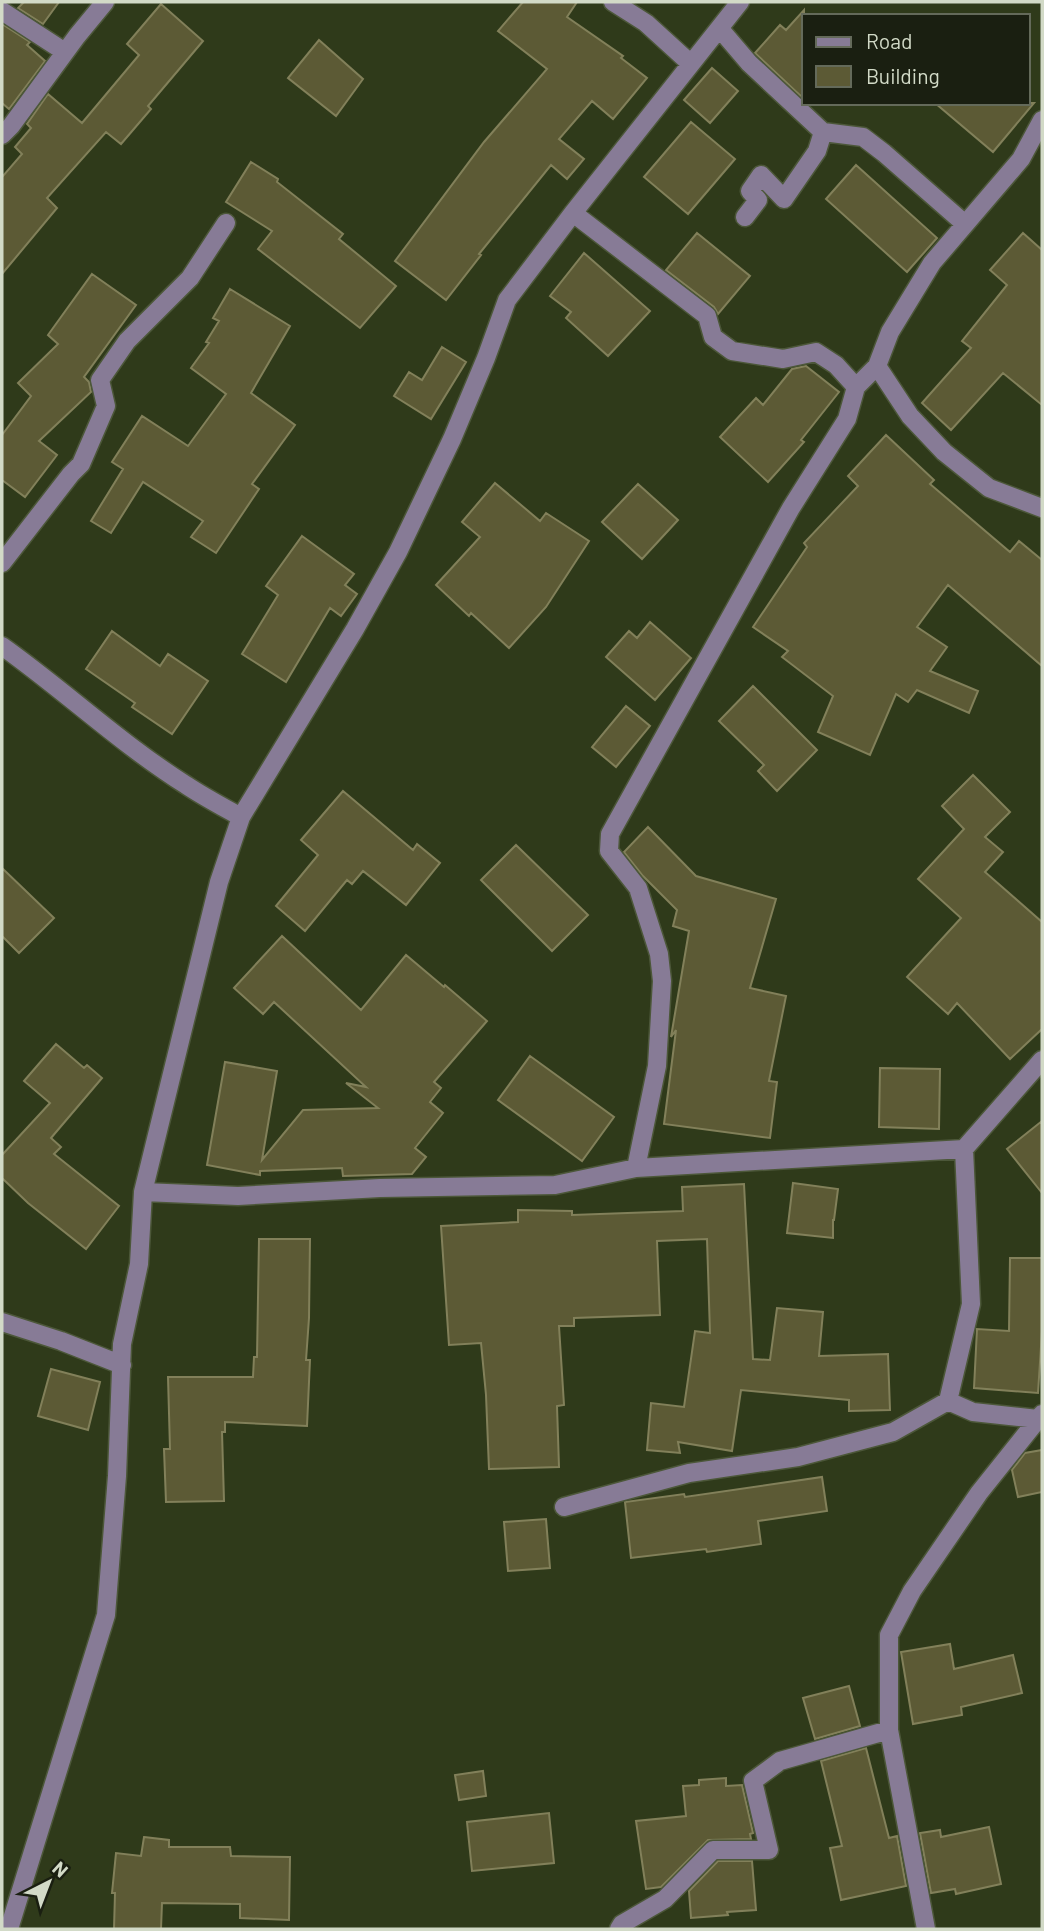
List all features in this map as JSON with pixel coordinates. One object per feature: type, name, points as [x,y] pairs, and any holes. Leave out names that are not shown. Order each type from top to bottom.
[{"type":"street","points":[[2,135],[105,2]]},
{"type":"street","points":[[613,2],[646,23],[691,65]]},
{"type":"street","points":[[9,1929],[106,1615],[117,1476],[122,1344],[139,1264],[142,1192],[219,882],[241,817],[355,629],[398,552],[452,439],[507,300],[740,2]]},
{"type":"street","points":[[2,11],[65,52]]},
{"type":"street","points":[[719,29],[749,63],[823,132],[863,137],[965,224]]},
{"type":"street","points":[[636,1168],[657,1066],[662,981],[659,954],[638,888],[609,851],[610,834],[791,508],[847,419],[856,387],[877,366],[890,332],[932,263],[1021,159],[1042,120]]},
{"type":"street","points":[[745,218],[758,200],[750,191],[761,175],[784,198],[817,151],[823,132]]},
{"type":"street","points":[[573,213],[707,316],[713,337],[732,351],[783,359],[816,352],[836,365],[856,387]]},
{"type":"street","points":[[2,563],[81,464],[106,406],[100,380],[127,341],[190,278],[226,223]]},
{"type":"street","points":[[877,366],[909,416],[944,452],[989,488],[1042,508]]},
{"type":"street","points":[[2,646],[185,785],[241,817]]},
{"type":"street","points":[[564,1507],[690,1472],[798,1457],[893,1432],[948,1401],[971,1304],[964,1149],[1042,1059]]},
{"type":"street","points":[[142,1192],[238,1196],[393,1188],[555,1185],[636,1168],[964,1149]]},
{"type":"street","points":[[2,1322],[122,1365]]},
{"type":"street","points":[[948,1401],[973,1412],[1040,1417]]},
{"type":"street","points":[[926,1929],[889,1730],[889,1634],[912,1591],[979,1493],[1040,1417]]},
{"type":"street","points":[[619,1929],[622,1924],[665,1899],[713,1850],[769,1850],[752,1781],[780,1761],[889,1730]]},
{"type":"building","points":[[24,2],[59,2],[43,24],[18,8]]},
{"type":"building","points":[[523,2],[577,2],[567,17],[623,56],[621,58],[647,78],[613,119],[592,101],[559,139],[584,159],[567,179],[551,165],[479,254],[481,255],[446,300],[395,261],[484,142],[547,69],[498,31]]},
{"type":"building","points":[[161,4],[203,41],[148,106],[151,109],[121,144],[106,132],[47,198],[57,208],[2,274],[2,177],[22,154],[15,147],[31,128],[27,124],[48,94],[82,123],[139,55],[127,44]]},
{"type":"building","points":[[804,10],[802,97],[755,53],[780,25],[786,30]]},
{"type":"building","points":[[2,24],[30,42],[27,45],[45,61],[9,109],[2,103]]},
{"type":"building","points":[[319,40],[363,79],[336,116],[288,78]]},
{"type":"building","points":[[712,68],[738,91],[710,123],[684,100]]},
{"type":"building","points":[[1034,103],[993,152],[937,105]]},
{"type":"building","points":[[691,122],[735,159],[688,214],[644,177]]},
{"type":"building","points":[[251,162],[278,179],[277,182],[343,234],[339,239],[396,286],[360,328],[258,249],[272,231],[226,202]]},
{"type":"building","points":[[856,165],[937,238],[907,272],[826,199]]},
{"type":"building","points":[[697,233],[750,276],[718,314],[714,307],[666,270]]},
{"type":"building","points":[[1023,233],[1042,250],[1042,405],[1003,373],[951,430],[922,403],[971,348],[962,341],[1007,285],[990,270]]},
{"type":"building","points":[[584,253],[650,311],[608,356],[566,318],[571,312],[550,296]]},
{"type":"building","points":[[92,274],[136,305],[84,377],[89,382],[91,392],[39,441],[57,455],[25,497],[2,480],[2,435],[31,396],[18,383],[58,344],[48,335]]},
{"type":"building","points":[[230,289],[290,326],[251,393],[295,425],[252,484],[259,489],[216,553],[191,537],[203,521],[143,482],[111,533],[91,521],[123,469],[112,462],[142,416],[188,446],[226,394],[191,368],[209,343],[206,342],[219,321],[213,318]]},
{"type":"building","points":[[442,347],[466,362],[431,419],[394,396],[409,372],[422,380]]},
{"type":"building","points":[[806,366],[839,392],[801,440],[804,442],[768,482],[720,437],[756,398],[763,405],[792,369]]},
{"type":"building","points":[[886,435],[934,480],[930,484],[1010,552],[1019,541],[1042,560],[1042,666],[948,585],[917,627],[947,647],[930,671],[978,691],[969,713],[917,690],[908,702],[896,694],[870,755],[818,732],[833,696],[782,657],[788,651],[753,627],[807,547],[804,543],[858,486],[848,476]]},
{"type":"building","points":[[495,483],[540,521],[546,513],[589,541],[546,607],[509,648],[436,585],[480,537],[462,522]]},
{"type":"building","points":[[638,484],[678,520],[642,559],[602,522]]},
{"type":"building","points":[[302,536],[354,574],[345,585],[357,594],[341,616],[330,608],[286,682],[242,654],[278,595],[266,586]]},
{"type":"building","points":[[650,622],[691,658],[655,700],[606,657],[629,631],[637,638]]},
{"type":"building","points":[[112,631],[160,666],[168,654],[208,681],[172,734],[132,707],[135,703],[86,669]]},
{"type":"building","points":[[753,686],[817,750],[777,791],[758,771],[764,765],[719,721]]},
{"type":"building","points":[[626,706],[650,726],[616,767],[592,747]]},
{"type":"building","points":[[973,775],[1010,812],[985,837],[1003,852],[985,872],[1042,922],[1042,1029],[1010,1059],[957,1003],[948,1014],[907,977],[961,918],[918,879],[964,829],[942,806]]},
{"type":"building","points":[[343,791],[413,850],[417,844],[440,863],[406,905],[363,871],[352,884],[347,880],[305,931],[276,906],[318,855],[301,840]]},
{"type":"building","points":[[648,827],[696,876],[776,899],[750,988],[786,996],[769,1081],[777,1082],[770,1138],[664,1124],[676,1030],[671,1037],[689,931],[673,926],[677,910],[643,876],[624,852]]},
{"type":"building","points":[[516,845],[588,915],[552,951],[481,880]]},
{"type":"building","points":[[2,868],[54,918],[19,953],[2,936]]},
{"type":"building","points":[[282,936],[361,1010],[406,955],[487,1021],[434,1082],[441,1088],[430,1102],[443,1113],[415,1148],[426,1157],[412,1174],[343,1176],[342,1168],[260,1171],[260,1175],[207,1165],[225,1062],[277,1071],[262,1160],[303,1110],[378,1108],[346,1083],[366,1087],[274,1002],[263,1014],[234,988]]},
{"type":"building","points":[[56,1044],[84,1068],[87,1065],[102,1078],[51,1138],[61,1147],[54,1154],[119,1206],[86,1249],[28,1203],[2,1178],[2,1155],[50,1103],[24,1081]]},
{"type":"building","points":[[530,1056],[614,1117],[582,1161],[498,1100]]},
{"type":"building","points":[[880,1068],[940,1069],[939,1129],[879,1127]]},
{"type":"building","points":[[1042,1121],[1042,1193],[1007,1149]]},
{"type":"building","points":[[793,1183],[838,1189],[833,1238],[787,1233]]},
{"type":"building","points":[[744,1184],[753,1359],[770,1360],[777,1308],[823,1312],[819,1356],[888,1354],[890,1410],[849,1411],[849,1400],[741,1390],[732,1451],[678,1442],[680,1453],[647,1450],[651,1403],[684,1407],[695,1331],[710,1333],[707,1239],[657,1241],[660,1315],[574,1318],[574,1326],[559,1326],[564,1405],[557,1406],[559,1467],[489,1469],[481,1343],[449,1345],[441,1226],[518,1222],[518,1210],[572,1211],[572,1215],[683,1211],[682,1187]]},
{"type":"building","points":[[259,1239],[310,1239],[307,1426],[225,1422],[225,1432],[222,1432],[224,1501],[166,1502],[164,1449],[170,1449],[168,1377],[253,1377],[254,1357],[257,1357]]},
{"type":"building","points":[[1010,1258],[1042,1258],[1042,1331],[1038,1393],[974,1388],[977,1329],[1009,1331]]},
{"type":"building","points":[[51,1369],[100,1382],[88,1430],[38,1416]]},
{"type":"building","points":[[1042,1450],[1042,1492],[1018,1497],[1012,1470],[1025,1453]]},
{"type":"building","points":[[822,1477],[827,1511],[758,1521],[761,1544],[707,1552],[706,1549],[631,1558],[625,1502],[684,1494],[685,1497]]},
{"type":"building","points":[[546,1519],[550,1568],[508,1571],[504,1522]]},
{"type":"building","points":[[950,1644],[954,1669],[1013,1655],[1022,1693],[961,1707],[962,1715],[913,1724],[901,1652]]},
{"type":"building","points":[[849,1686],[860,1726],[815,1739],[803,1698]]},
{"type":"building","points":[[866,1748],[889,1838],[897,1836],[906,1886],[841,1900],[830,1848],[842,1846],[821,1761]]},
{"type":"building","points":[[483,1771],[486,1796],[459,1800],[455,1775]]},
{"type":"building","points":[[726,1778],[726,1786],[742,1785],[753,1833],[750,1834],[751,1839],[708,1840],[661,1887],[646,1889],[636,1821],[686,1816],[683,1786],[699,1785],[699,1780]]},
{"type":"building","points":[[549,1813],[554,1863],[472,1871],[467,1822]]},
{"type":"building","points":[[989,1827],[1001,1884],[956,1894],[955,1889],[931,1893],[920,1833],[940,1830],[941,1837]]},
{"type":"building","points":[[144,1837],[169,1840],[169,1847],[230,1847],[231,1856],[290,1857],[289,1920],[240,1918],[240,1904],[162,1903],[161,1929],[114,1929],[115,1893],[112,1893],[116,1853],[141,1856]]},
{"type":"building","points":[[718,1861],[752,1861],[756,1910],[691,1918],[689,1891]]}]
